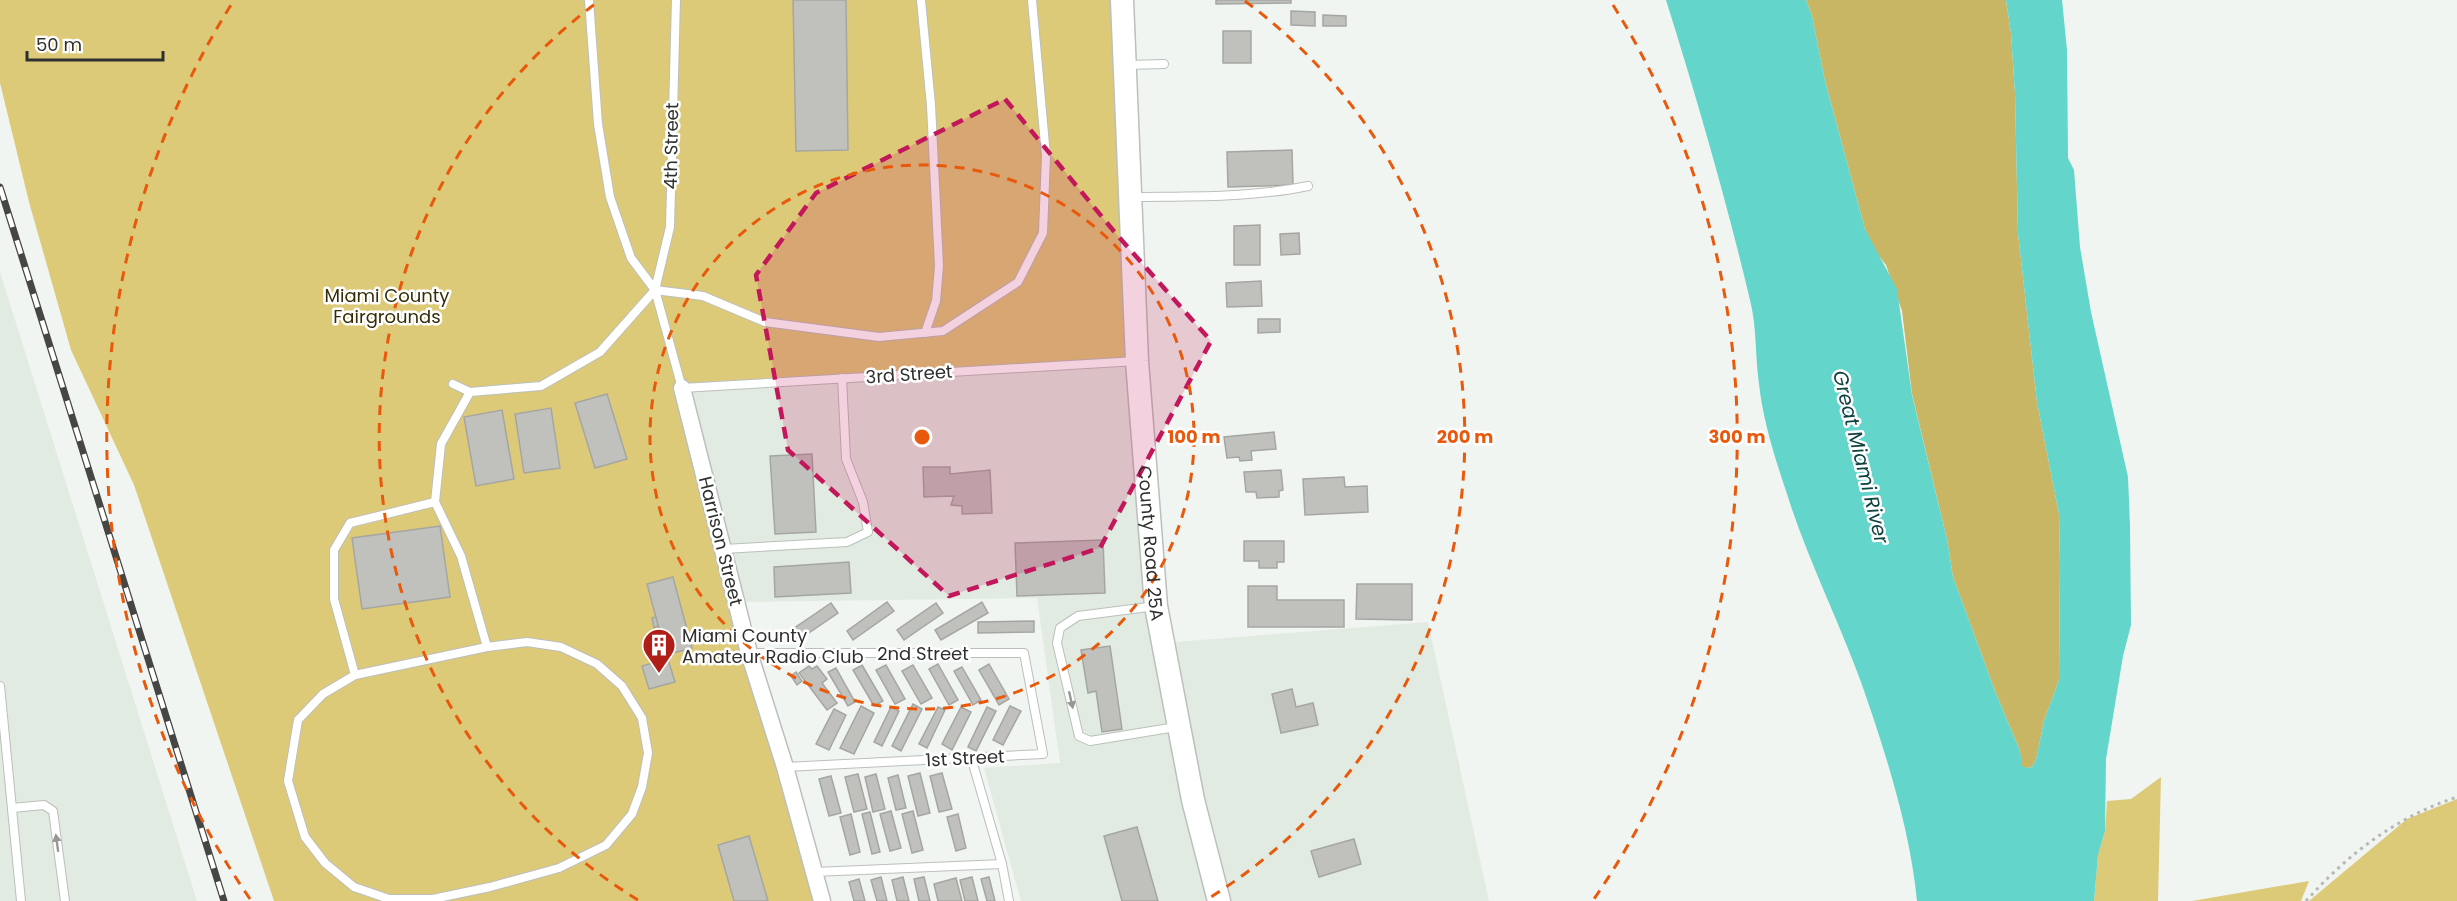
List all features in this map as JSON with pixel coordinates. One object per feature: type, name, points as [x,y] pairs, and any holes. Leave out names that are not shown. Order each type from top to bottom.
[{"type":"main road","name":"County Road 25A","points":[[1122,0],[1137,361],[1156,606],[1193,800],[1219,901]]},
{"type":"street","name":"Harrison Street","points":[[682,388],[749,653],[785,766],[822,901]]},
{"type":"lane","points":[[588,0],[598,124],[610,197],[631,258],[655,290],[682,388]]},
{"type":"lane","name":"4th Street","points":[[655,290],[670,227],[676,0]]},
{"type":"lane","points":[[921,0],[931,105],[939,266],[936,301],[925,333]]},
{"type":"lane","points":[[655,290],[703,296],[765,321],[879,337],[943,331],[1018,282],[1043,234],[1046,156],[1032,0]]},
{"type":"lane","points":[[1125,65],[1164,64]]},
{"type":"lane","points":[[1130,197],[1287,191],[1308,186]]},
{"type":"lane","points":[[453,384],[470,392],[541,386],[600,352],[655,290]]},
{"type":"lane","name":"3rd Street","points":[[682,388],[1137,361]]},
{"type":"lane","points":[[723,549],[847,542],[868,532],[863,502],[846,459],[842,378]]},
{"type":"lane","points":[[470,392],[441,444],[435,502],[461,556],[487,647]]},
{"type":"lane","points":[[356,675],[334,599],[334,550],[350,523],[435,502]]},
{"type":"lane","points":[[1156,606],[1078,616],[1060,628],[1058,643],[1079,736],[1090,741],[1179,726]]},
{"type":"lane","points":[[527,642],[561,647],[597,664],[622,686],[642,718],[648,753],[642,787],[632,814],[606,845],[559,868],[490,887],[433,899],[389,898],[354,887],[325,863],[305,837],[288,781],[298,720],[323,694],[356,675],[487,647],[527,642]]},
{"type":"lane","name":"2nd Street","points":[[749,653],[1024,653]]},
{"type":"lane","name":"1st Street","points":[[785,766],[1043,754],[1024,653]]},
{"type":"lane","points":[[0,686],[21,901]]},
{"type":"lane","points":[[971,758],[1002,864],[1009,901]]},
{"type":"lane","points":[[12,808],[44,805],[53,811],[65,901]]},
{"type":"lane","points":[[814,872],[1002,864]]},
{"type":"path","points":[[2306,901],[2330,874],[2377,835],[2430,806],[2457,797]]},
{"type":"highlighted area","points":[[1005,99],[1117,235],[1211,341],[1100,548],[949,596],[788,450],[756,275],[816,193]]},
{"type":"shaded area","points":[[1806,0],[2006,0],[2011,33],[2015,94],[2018,233],[2037,402],[2059,514],[2059,680],[2044,721],[2036,760],[2032,767],[2021,767],[2020,751],[1953,577],[1947,539],[1912,394],[1902,311],[1886,265],[1876,252],[1865,229],[1825,81],[1812,16]]},
{"type":"shaded area","points":[[0,272],[197,901],[0,901]]},
{"type":"shaded area","points":[[1137,361],[1163,643],[1428,622],[1489,901],[1021,901],[984,768],[1060,763],[1037,598],[737,602],[682,388]]},
{"type":"green space","name":"Miami County Fairgrounds","points":[[0,0],[1122,0],[1137,361],[682,388],[822,901],[274,901],[134,485],[71,350],[29,202],[0,83]]},
{"type":"green space","points":[[2161,777],[2158,901],[2094,901],[2098,855],[2105,831],[2107,801],[2131,799]]},
{"type":"green space","points":[[2457,799],[2457,901],[2309,901],[2407,819]]},
{"type":"green space","points":[[2309,881],[2301,901],[2192,901]]},
{"type":"water","name":"Great Miami River","points":[[1666,0],[1806,0],[1812,16],[1825,81],[1865,229],[1897,289],[1912,395],[1947,539],[1953,577],[2020,751],[2022,766],[2027,768],[2032,767],[2036,760],[2044,721],[2059,680],[2059,514],[2037,402],[2018,233],[2015,94],[2011,33],[2006,0],[2062,0],[2067,50],[2068,158],[2074,170],[2080,247],[2091,312],[2128,477],[2130,526],[2131,625],[2123,656],[2106,759],[2105,831],[2098,855],[2094,901],[1917,901],[1903,818],[1879,735],[1852,658],[1795,518],[1770,439],[1763,412],[1750,300],[1711,149]]},
{"type":"building","points":[[793,0],[846,0],[848,150],[796,151]]},
{"type":"building","points":[[1216,0],[1291,0],[1291,3],[1216,4]]},
{"type":"building","points":[[1291,11],[1315,12],[1315,26],[1291,25]]},
{"type":"building","points":[[1323,15],[1346,16],[1346,26],[1323,26]]},
{"type":"building","points":[[1223,31],[1251,31],[1251,63],[1223,63]]},
{"type":"building","points":[[1292,150],[1293,185],[1228,187],[1227,152]]},
{"type":"building","points":[[1260,225],[1260,265],[1234,265],[1234,226]]},
{"type":"building","points":[[1299,233],[1300,254],[1281,255],[1280,234]]},
{"type":"building","points":[[1261,281],[1262,306],[1227,307],[1226,283]]},
{"type":"building","points":[[1258,319],[1280,319],[1280,332],[1258,333]]},
{"type":"building","points":[[607,394],[627,459],[595,468],[575,403]]},
{"type":"building","points":[[551,408],[560,468],[524,473],[515,414]]},
{"type":"building","points":[[502,410],[514,479],[476,486],[464,417]]},
{"type":"building","points":[[1274,432],[1276,449],[1251,451],[1252,460],[1240,461],[1239,457],[1227,458],[1224,437]]},
{"type":"building","points":[[812,454],[816,532],[775,534],[770,456]]},
{"type":"building","points":[[923,467],[950,467],[950,474],[990,470],[992,513],[962,514],[962,506],[951,505],[954,496],[924,497]]},
{"type":"building","points":[[1281,470],[1283,490],[1279,491],[1279,497],[1257,498],[1256,492],[1246,492],[1244,472]]},
{"type":"building","points":[[1344,477],[1345,487],[1367,486],[1368,512],[1305,515],[1303,479]]},
{"type":"building","points":[[440,526],[450,597],[362,609],[352,538]]},
{"type":"building","points":[[1103,540],[1105,593],[1017,596],[1015,543]]},
{"type":"building","points":[[1244,541],[1284,541],[1284,562],[1277,562],[1277,568],[1259,568],[1259,561],[1244,561]]},
{"type":"building","points":[[849,562],[851,593],[775,597],[774,567]]},
{"type":"building","points":[[673,577],[692,648],[666,655],[647,584]]},
{"type":"building","points":[[1357,584],[1412,584],[1412,620],[1356,619]]},
{"type":"building","points":[[1248,586],[1277,586],[1277,600],[1344,600],[1344,627],[1248,627]]},
{"type":"building","points":[[887,602],[894,611],[853,640],[847,631]]},
{"type":"building","points":[[982,602],[988,613],[941,640],[935,630]]},
{"type":"building","points":[[831,603],[838,613],[794,643],[787,633]]},
{"type":"building","points":[[936,603],[943,613],[904,640],[897,630]]},
{"type":"building","points":[[656,617],[658,626],[654,628],[652,618]]},
{"type":"building","points":[[1034,621],[1034,632],[978,633],[978,622]]},
{"type":"building","points":[[1110,646],[1122,729],[1102,732],[1096,691],[1088,693],[1081,650]]},
{"type":"building","name":"Miami County Amateur Radio Club","points":[[668,659],[675,682],[649,689],[642,666]]},
{"type":"building","points":[[938,664],[958,700],[949,705],[929,669]]},
{"type":"building","points":[[989,664],[1009,699],[999,705],[979,670]]},
{"type":"building","points":[[862,665],[883,701],[874,706],[853,670]]},
{"type":"building","points":[[886,665],[905,699],[895,704],[876,670]]},
{"type":"building","points":[[913,665],[932,698],[921,704],[902,671]]},
{"type":"building","points":[[809,666],[812,669],[817,666],[827,679],[822,683],[837,703],[827,710],[799,673]]},
{"type":"building","points":[[962,667],[981,700],[973,705],[954,671]]},
{"type":"building","points":[[836,668],[855,702],[848,706],[828,672]]},
{"type":"building","points":[[796,672],[802,681],[797,685],[791,676]]},
{"type":"building","points":[[1292,689],[1296,707],[1313,703],[1318,725],[1281,733],[1272,694]]},
{"type":"building","points":[[913,704],[922,709],[901,751],[892,746]]},
{"type":"building","points":[[861,706],[874,713],[854,754],[840,748]]},
{"type":"building","points":[[1010,706],[1021,711],[1003,745],[993,740]]},
{"type":"building","points":[[891,707],[899,711],[882,746],[874,742]]},
{"type":"building","points":[[938,707],[945,710],[927,748],[919,744]]},
{"type":"building","points":[[961,707],[971,712],[952,750],[942,744]]},
{"type":"building","points":[[987,707],[996,711],[976,751],[968,747]]},
{"type":"building","points":[[834,709],[846,715],[829,750],[816,744]]},
{"type":"building","points":[[920,773],[930,813],[918,816],[908,776]]},
{"type":"building","points":[[942,773],[952,809],[939,812],[930,776]]},
{"type":"building","points":[[858,774],[867,809],[854,812],[845,777]]},
{"type":"building","points":[[876,774],[885,809],[873,812],[865,777]]},
{"type":"building","points":[[898,775],[906,808],[896,810],[888,778]]},
{"type":"building","points":[[831,776],[841,813],[829,816],[819,779]]},
{"type":"building","points":[[891,811],[901,848],[890,851],[880,814]]},
{"type":"building","points":[[913,811],[923,850],[912,853],[902,814]]},
{"type":"building","points":[[870,812],[880,852],[872,854],[862,814]]},
{"type":"building","points":[[851,814],[860,852],[850,855],[840,817]]},
{"type":"building","points":[[958,814],[966,848],[956,851],[947,817]]},
{"type":"building","points":[[1137,827],[1158,901],[1122,901],[1104,836]]},
{"type":"building","points":[[749,836],[768,901],[734,901],[718,845]]},
{"type":"building","points":[[1354,839],[1361,864],[1319,877],[1311,851]]},
{"type":"building","points":[[881,877],[887,901],[877,901],[871,880]]},
{"type":"building","points":[[903,877],[909,901],[897,901],[892,880]]},
{"type":"building","points":[[924,877],[930,901],[919,901],[914,879]]},
{"type":"building","points":[[972,877],[978,901],[965,901],[960,880]]},
{"type":"building","points":[[989,877],[995,901],[987,901],[981,879]]},
{"type":"building","points":[[956,878],[962,901],[938,901],[934,884]]},
{"type":"building","points":[[859,879],[865,901],[854,901],[849,882]]},
{"type":"railway","points":[[0,187],[224,901]]},
{"type":"place","name":"Miami County Amateur Radio Club","points":[[659,674]]}]
